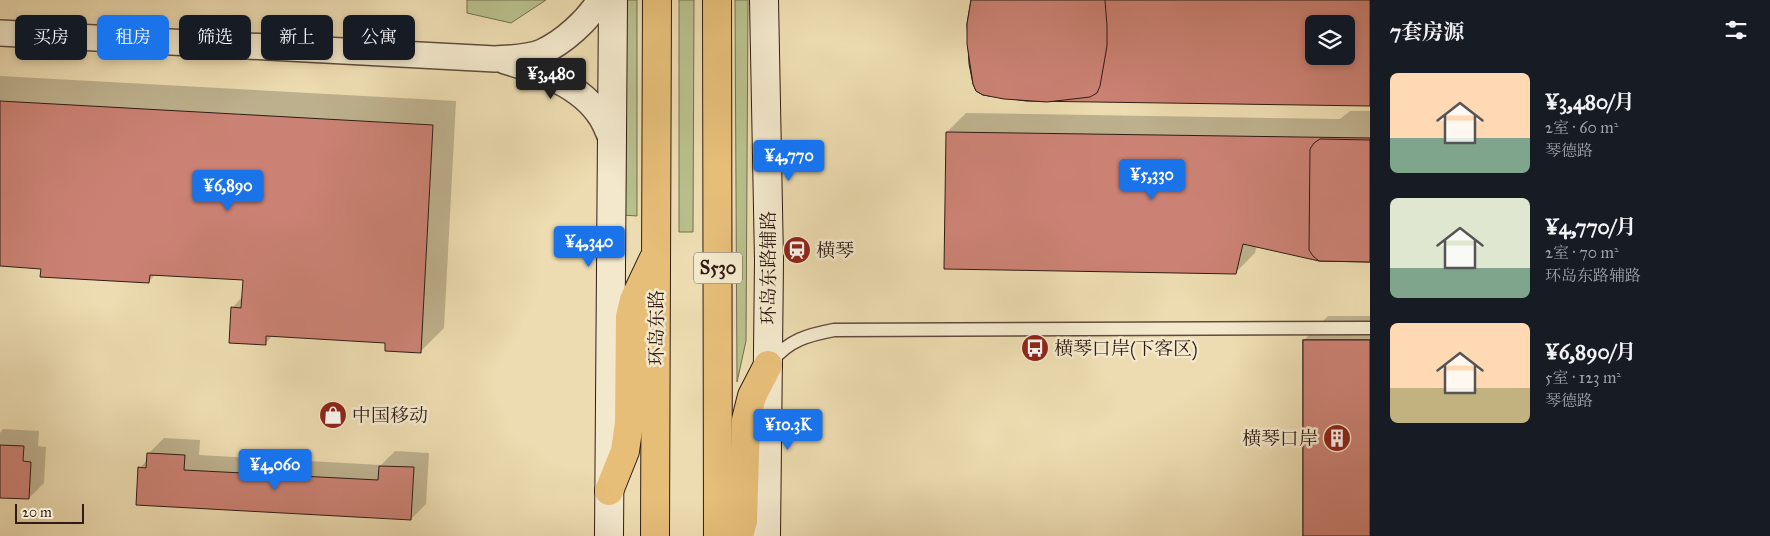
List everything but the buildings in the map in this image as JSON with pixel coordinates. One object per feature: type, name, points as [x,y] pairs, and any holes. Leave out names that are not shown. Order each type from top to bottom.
[{"type":"main road","points":[[607,532],[609,491],[613,0]]},
{"type":"main road","name":"环岛东路","points":[[655,536],[657,0]]},
{"type":"main road","name":"S530","points":[[718,0],[718,536]]},
{"type":"main road","name":"环岛东路辅路","points":[[764,0],[768,260],[766,536]]},
{"type":"main road","points":[[609,491],[626,451],[629,423],[630,317],[634,300],[656,254]]},
{"type":"main road","points":[[739,536],[743,521],[746,420],[752,396],[768,365]]},
{"type":"street","points":[[0,33],[495,59],[541,52],[570,34],[593,12],[600,0]]},
{"type":"street","points":[[495,59],[543,74],[567,86],[586,99],[601,116],[611,138]]},
{"type":"lane","points":[[768,365],[782,349],[795,341],[834,330],[1370,328]]},
{"type":"green space","points":[[467,0],[546,0],[511,23],[467,13]]},
{"type":"green space","points":[[623,0],[637,0],[637,216],[623,215]]},
{"type":"green space","points":[[679,0],[694,0],[693,232],[679,232]]},
{"type":"green space","points":[[735,0],[748,0],[746,341],[737,382]]},
{"type":"place","name":"横琴","points":[[797,250]]},
{"type":"place","name":"横琴口岸(下客区)","points":[[1035,348]]},
{"type":"place","name":"中国移动","points":[[333,415]]},
{"type":"place","name":"横琴口岸","points":[[1337,438]]}]
